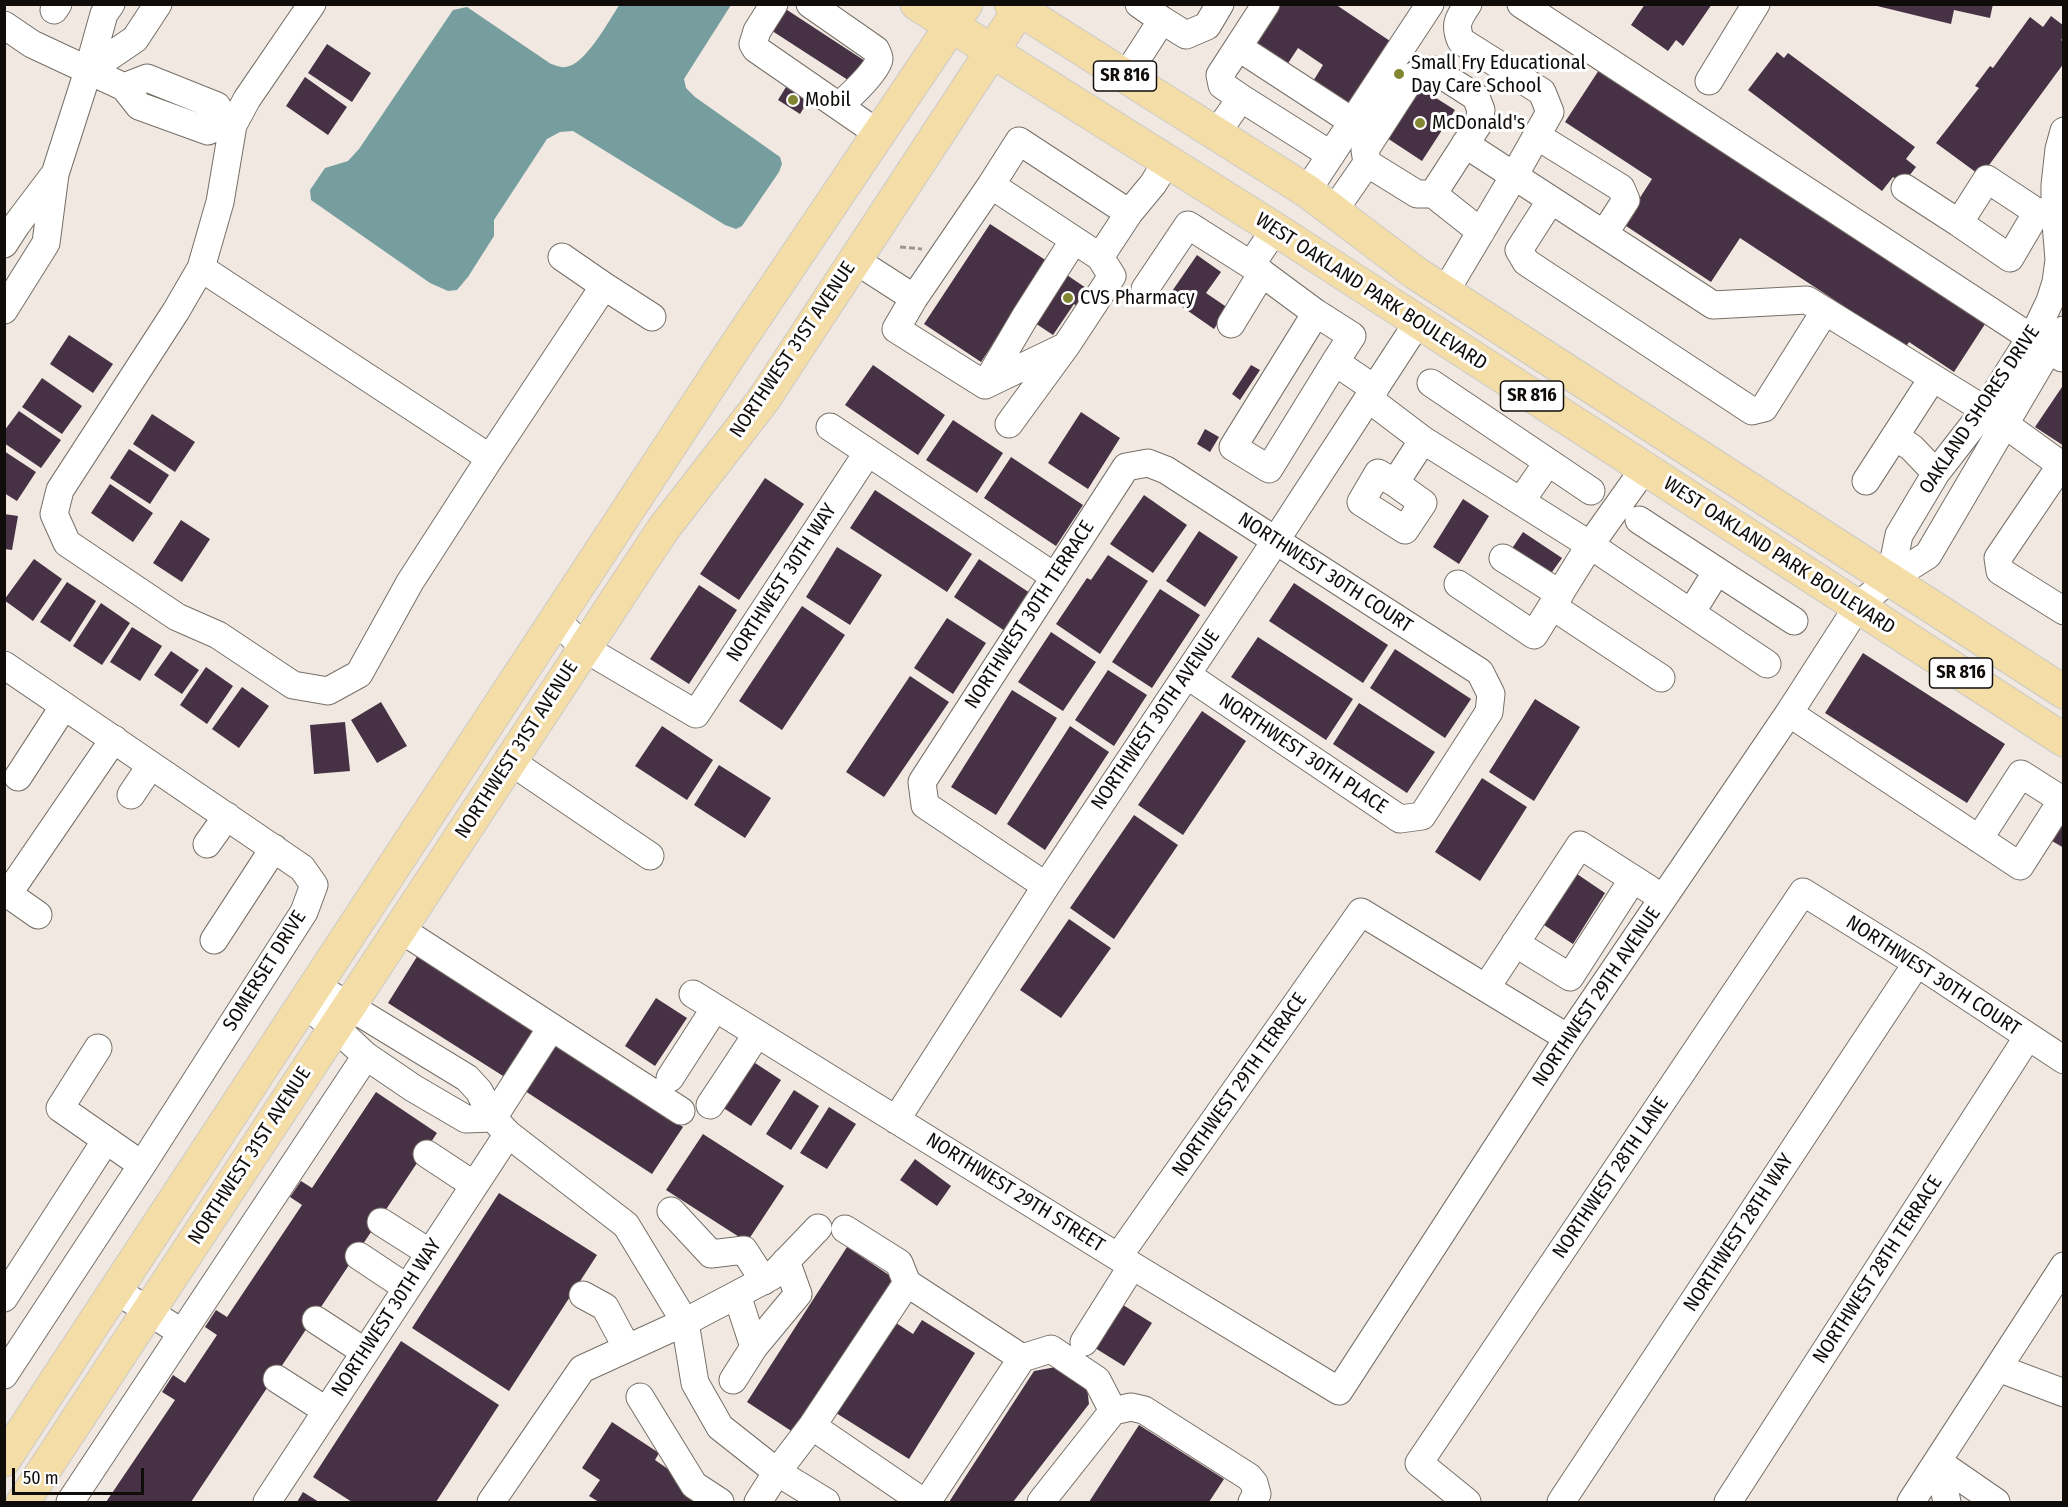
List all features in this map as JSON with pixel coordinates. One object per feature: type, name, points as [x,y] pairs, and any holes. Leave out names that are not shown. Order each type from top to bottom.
[{"type":"main road","name":"WEST OAKLAND PARK BOULEVARD","points":[[917,4],[959,15],[992,50],[1168,160],[2064,740]]},
{"type":"main road","name":"WEST OAKLAND PARK BOULEVARD","points":[[1018,6],[1307,191],[1417,274],[2064,692]]},
{"type":"main road","name":"NORTHWEST 31ST AVENUE","points":[[23,1503],[584,648],[664,528],[764,399],[992,50],[1018,6]]},
{"type":"main road","name":"NORTHWEST 31ST AVENUE","points":[[4,1460],[727,360],[959,15]]},
{"type":"main road","points":[[1370,291],[1388,289],[1416,295],[1445,292]]},
{"type":"main road","points":[[1418,322],[1437,316],[1452,320],[1478,313]]},
{"type":"street","points":[[4,310],[46,243],[55,174],[104,14],[111,4]]},
{"type":"street","points":[[88,71],[135,39],[158,4]]},
{"type":"street","points":[[312,4],[230,124],[220,202],[201,268],[176,311],[60,490],[54,514],[67,543],[177,617],[218,635],[293,685],[328,691],[359,674],[410,582],[604,286]]},
{"type":"street","points":[[774,4],[757,31],[753,44],[756,50],[879,134]]},
{"type":"street","points":[[810,4],[876,50],[879,57],[878,64],[839,106]]},
{"type":"street","points":[[1139,4],[1186,35],[1207,26],[1220,4]]},
{"type":"street","points":[[1266,4],[1220,75],[1222,85],[1331,155]]},
{"type":"street","points":[[1445,292],[1550,112],[1542,92],[1461,41],[1456,30],[1458,19],[1468,4]]},
{"type":"street","points":[[1521,4],[2052,344]]},
{"type":"street","points":[[1708,81],[1756,4]]},
{"type":"street","points":[[1307,191],[1353,122],[1419,8]]},
{"type":"street","points":[[1126,76],[1162,20]]},
{"type":"street","points":[[4,25],[32,44],[124,87],[139,106],[208,131],[230,124]]},
{"type":"street","points":[[1238,47],[1353,122]]},
{"type":"street","points":[[1333,212],[1367,163],[1365,150],[1412,77],[1425,70],[1434,70],[1476,97],[1481,110],[1472,134],[1433,194]]},
{"type":"street","points":[[124,87],[147,78],[217,106],[230,124]]},
{"type":"street","points":[[181,122],[191,96]]},
{"type":"street","points":[[1216,134],[1241,98]]},
{"type":"street","name":"OAKLAND SHORES DRIVE","points":[[1890,579],[1899,535],[1936,473],[1996,418],[2052,344],[2043,317],[2058,295],[2060,241],[2046,212],[2064,131]]},
{"type":"street","points":[[1472,134],[1514,176],[1713,305],[1807,300],[1996,418],[2062,466],[1998,558],[2000,570],[2064,611]]},
{"type":"street","points":[[1537,136],[1622,188],[1626,200],[1604,234]]},
{"type":"street","points":[[985,385],[896,329],[1019,141],[1129,213]]},
{"type":"street","points":[[1101,257],[1129,213],[1168,160]]},
{"type":"street","points":[[1367,163],[1417,194],[1433,194],[1481,232]]},
{"type":"street","points":[[4,244],[55,174]]},
{"type":"street","points":[[1905,188],[2010,258],[2046,212],[1987,178],[1959,223]]},
{"type":"street","points":[[991,185],[1101,257],[1112,276],[1066,346],[1009,424]]},
{"type":"street","points":[[1551,200],[1518,250],[1526,261],[1752,411],[1764,408],[1825,311]]},
{"type":"street","points":[[1145,289],[1188,225],[1257,269],[1316,313],[1352,336],[1269,469],[1233,447],[1316,313]]},
{"type":"street","points":[[1231,324],[1275,229]]},
{"type":"street","points":[[985,385],[1074,240]]},
{"type":"street","points":[[562,257],[652,317]]},
{"type":"street","points":[[855,260],[915,298]]},
{"type":"street","points":[[201,268],[490,458]]},
{"type":"street","name":"NORTHWEST 30TH AVENUE","points":[[896,1120],[1046,886],[1418,322]]},
{"type":"street","points":[[985,385],[1066,346]]},
{"type":"street","points":[[1335,363],[1423,440],[1590,544],[1767,664]]},
{"type":"street","points":[[1866,481],[1932,379]]},
{"type":"street","points":[[1431,383],[1591,491]]},
{"type":"street","name":"OAKLAND SHORES DRIVE","points":[[1858,606],[1890,579],[1928,555],[1996,418]]},
{"type":"street","points":[[830,427],[1056,577]]},
{"type":"street","points":[[1895,436],[1912,448],[1936,473]]},
{"type":"street","points":[[1395,483],[1423,440]]},
{"type":"street","name":"NORTHWEST 30TH WAY","points":[[584,648],[696,714],[868,452]]},
{"type":"street","points":[[1521,501],[1548,462]]},
{"type":"street","name":"NORTHWEST 30TH COURT","points":[[1148,463],[1166,470],[1480,672],[1491,694],[1489,712],[1422,816]]},
{"type":"street","name":"NORTHWEST 30TH TERRACE","points":[[1046,886],[925,804],[921,782],[1126,467],[1148,463]]},
{"type":"street","points":[[1458,584],[1534,635],[1590,544],[1644,469]]},
{"type":"street","points":[[1639,520],[1794,621]]},
{"type":"street","points":[[1503,558],[1661,678]]},
{"type":"street","points":[[1691,613],[1718,571]]},
{"type":"street","name":"NORTHWEST 29TH AVENUE","points":[[1339,1390],[1568,1038],[1789,713],[1858,606]]},
{"type":"street","points":[[556,619],[584,648]]},
{"type":"street","name":"SOMERSET DRIVE","points":[[4,665],[274,848],[302,868],[314,885],[304,912],[4,1375]]},
{"type":"street","name":"NORTHWEST 30TH PLACE","points":[[1187,675],[1400,819],[1422,816]]},
{"type":"street","points":[[18,777],[64,706]]},
{"type":"street","points":[[1789,713],[1979,839],[2020,866],[2062,798],[2021,774],[1979,839]]},
{"type":"street","points":[[38,915],[8,894],[114,739]]},
{"type":"street","points":[[510,761],[650,856]]},
{"type":"street","points":[[132,795],[151,765]]},
{"type":"street","points":[[207,844],[227,816]]},
{"type":"street","points":[[1568,1038],[1486,988],[1580,845],[1663,898]]},
{"type":"street","points":[[214,940],[274,848]]},
{"type":"street","points":[[1515,943],[1570,977],[1633,879]]},
{"type":"street","name":"NORTHWEST 30TH COURT","points":[[1803,892],[1917,963],[2027,1038],[2064,1060]]},
{"type":"street","name":"NORTHWEST 28TH LANE","points":[[1467,1503],[1419,1463],[1803,892]]},
{"type":"street","name":"NORTHWEST 29TH TERRACE","points":[[1084,1342],[1125,1261],[1361,912],[1486,988]]},
{"type":"street","points":[[400,929],[681,1111]]},
{"type":"street","name":"NORTHWEST 28TH WAY","points":[[1561,1503],[1917,963]]},
{"type":"street","name":"NORTHWEST 29TH STREET","points":[[693,994],[1125,1261],[1339,1390]]},
{"type":"street","points":[[309,995],[341,1017],[467,1078],[479,1091],[500,1126],[626,1225],[685,1322],[695,1383],[720,1427],[777,1472],[825,1503]]},
{"type":"street","points":[[670,1078],[715,1008]]},
{"type":"street","points":[[341,1017],[366,1056],[397,1078],[466,1119],[500,1126]]},
{"type":"street","name":"NORTHWEST 30TH WAY","points":[[267,1503],[474,1185],[500,1126],[551,1028]]},
{"type":"street","points":[[710,1105],[757,1034]]},
{"type":"street","name":"NORTHWEST 28TH TERRACE","points":[[1728,1503],[2027,1038]]},
{"type":"street","points":[[98,1048],[60,1108],[142,1165]]},
{"type":"street","points":[[70,1503],[366,1056]]},
{"type":"street","points":[[4,1298],[15,1260],[106,1140]]},
{"type":"street","points":[[427,1154],[474,1185]]},
{"type":"street","points":[[671,1211],[711,1254],[744,1250],[764,1281]]},
{"type":"street","points":[[381,1222],[430,1253]]},
{"type":"street","points":[[498,1500],[582,1369],[685,1322],[764,1281],[786,1261],[832,1229],[899,1263],[907,1283],[1022,1358]]},
{"type":"street","points":[[359,1256],[406,1288]]},
{"type":"street","points":[[733,1380],[754,1347],[798,1294],[786,1261]]},
{"type":"street","points":[[1911,1503],[2064,1266]]},
{"type":"street","points":[[758,1503],[907,1283]]},
{"type":"street","points":[[117,1290],[182,1333]]},
{"type":"street","points":[[583,1295],[605,1307],[627,1348]]},
{"type":"street","points":[[737,1295],[754,1347]]},
{"type":"street","points":[[316,1320],[365,1352]]},
{"type":"street","points":[[812,1426],[925,1503],[1022,1358],[1051,1349],[1097,1380],[1113,1411]]},
{"type":"street","points":[[1998,1368],[2064,1393]]},
{"type":"street","points":[[277,1379],[327,1411]]},
{"type":"street","points":[[639,1397],[694,1485],[720,1503]]},
{"type":"street","points":[[1041,1503],[1113,1411],[1131,1407],[1144,1410],[1249,1477],[1254,1483],[1257,1494],[1252,1503]]},
{"type":"street","points":[[1938,1462],[1947,1503]]},
{"type":"street","points":[[1938,1462],[1996,1503]]},
{"type":"path","points":[[900,247],[920,248],[929,254]]},
{"type":"water","points":[[620,4],[731,5],[684,79],[686,88],[695,97],[780,157],[782,164],[779,172],[742,226],[736,229],[725,225],[573,131],[560,132],[547,139],[494,220],[494,236],[457,290],[448,291],[430,283],[311,200],[310,190],[325,168],[348,161],[359,149],[453,10],[467,7],[551,64],[563,67],[573,65],[588,51]]},
{"type":"building","name":"Mobil","points":[[778,4],[865,61],[851,82],[763,25]]},
{"type":"building","points":[[1275,4],[1335,4],[1390,41],[1343,111],[1309,88],[1323,65],[1298,48],[1283,71],[1247,47]]},
{"type":"building","points":[[1645,4],[1712,4],[1683,46],[1676,40],[1668,51],[1631,25]]},
{"type":"building","points":[[1869,4],[1993,4],[1990,18],[1954,10],[1951,24]]},
{"type":"building","points":[[2051,16],[2064,26],[2064,37],[2061,40],[2064,42],[2064,63],[1981,176],[1936,143],[1979,88],[1975,86],[1990,66],[1993,68],[2030,17],[2043,27]]},
{"type":"building","points":[[327,44],[371,73],[352,102],[308,73]]},
{"type":"building","points":[[1777,52],[1784,58],[1788,53],[1915,147],[1906,159],[1916,167],[1903,184],[1893,177],[1882,191],[1748,90]]},
{"type":"building","points":[[1599,70],[1985,324],[1954,372],[1909,342],[1906,347],[1740,238],[1711,282],[1623,224],[1652,179],[1565,122]]},
{"type":"building","points":[[305,77],[347,107],[328,135],[286,106]]},
{"type":"building","name":"McDonald's","points":[[1417,86],[1455,110],[1422,161],[1384,136]]},
{"type":"building","name":"Mobil","points":[[786,87],[808,101],[800,114],[778,100]]},
{"type":"building","points":[[990,224],[1047,261],[981,362],[924,324]]},
{"type":"building","points":[[1197,255],[1221,272],[1206,293],[1228,308],[1214,329],[1168,297]]},
{"type":"building","name":"CVS Pharmacy","points":[[1064,273],[1092,292],[1081,309],[1074,304],[1053,335],[1032,321]]},
{"type":"building","points":[[69,335],[113,364],[93,393],[50,364]]},
{"type":"building","points":[[873,365],[945,415],[918,455],[845,405]]},
{"type":"building","points":[[1251,365],[1260,370],[1240,400],[1232,394]]},
{"type":"building","points":[[42,378],[82,406],[62,434],[22,407]]},
{"type":"building","points":[[2064,384],[2064,446],[2035,427]]},
{"type":"building","points":[[19,411],[61,440],[41,468],[4,443],[4,431]]},
{"type":"building","points":[[1081,412],[1120,438],[1088,489],[1048,463]]},
{"type":"building","points":[[152,414],[195,442],[175,472],[133,444]]},
{"type":"building","points":[[953,420],[1003,453],[977,493],[926,460]]},
{"type":"building","points":[[1205,429],[1219,437],[1210,452],[1197,444]]},
{"type":"building","points":[[129,449],[169,475],[150,504],[110,478]]},
{"type":"building","points":[[4,451],[36,472],[17,501],[4,493]]},
{"type":"building","points":[[1011,457],[1083,505],[1056,546],[984,498]]},
{"type":"building","points":[[765,478],[804,504],[739,600],[700,574]]},
{"type":"building","points":[[110,484],[153,513],[133,542],[91,513]]},
{"type":"building","points":[[875,490],[972,554],[947,592],[850,528]]},
{"type":"building","points":[[1144,495],[1187,525],[1153,573],[1110,544]]},
{"type":"building","points":[[1463,499],[1489,516],[1459,564],[1433,547]]},
{"type":"building","points":[[4,514],[18,516],[12,550],[4,549]]},
{"type":"building","points":[[181,520],[210,539],[182,582],[153,563]]},
{"type":"building","points":[[1199,531],[1238,557],[1205,607],[1166,581]]},
{"type":"building","points":[[1523,532],[1562,558],[1547,579],[1509,553]]},
{"type":"building","points":[[837,547],[882,575],[850,625],[806,597]]},
{"type":"building","points":[[1108,555],[1148,581],[1100,654],[1056,624],[1087,578],[1091,580]]},
{"type":"building","points":[[34,559],[62,579],[33,621],[4,600]]},
{"type":"building","points":[[979,559],[1030,593],[1005,631],[954,597]]},
{"type":"building","points":[[67,582],[96,601],[70,642],[40,622]]},
{"type":"building","points":[[1294,583],[1388,645],[1363,683],[1269,621]]},
{"type":"building","points":[[699,585],[737,610],[689,684],[650,659]]},
{"type":"building","points":[[1160,589],[1200,615],[1152,688],[1112,662]]},
{"type":"building","points":[[101,603],[130,623],[102,665],[73,646]]},
{"type":"building","points":[[802,606],[845,635],[782,730],[739,701]]},
{"type":"building","points":[[947,618],[986,643],[953,694],[914,668]]},
{"type":"building","points":[[132,627],[162,646],[140,681],[110,662]]},
{"type":"building","points":[[1051,632],[1096,662],[1063,711],[1018,682]]},
{"type":"building","points":[[1258,637],[1353,699],[1326,740],[1231,677]]},
{"type":"building","points":[[1395,649],[1471,699],[1445,738],[1370,688]]},
{"type":"building","points":[[171,651],[199,670],[182,694],[154,675]]},
{"type":"building","points":[[1863,653],[2005,744],[1967,803],[1825,713]]},
{"type":"building","points":[[206,667],[233,686],[207,724],[180,705]]},
{"type":"building","points":[[1108,670],[1147,695],[1114,746],[1075,720]]},
{"type":"building","points":[[910,676],[949,702],[884,797],[846,772]]},
{"type":"building","points":[[242,687],[269,706],[239,748],[212,729]]},
{"type":"building","points":[[1012,690],[1057,718],[996,815],[951,787]]},
{"type":"building","points":[[1535,699],[1580,727],[1534,801],[1489,772]]},
{"type":"building","points":[[381,702],[407,746],[377,763],[351,720]]},
{"type":"building","points":[[1359,703],[1435,752],[1407,793],[1333,744]]},
{"type":"building","points":[[1202,711],[1246,741],[1183,835],[1138,805]]},
{"type":"building","points":[[345,722],[350,771],[314,774],[310,725]]},
{"type":"building","points":[[662,726],[713,760],[687,800],[635,766]]},
{"type":"building","points":[[1070,726],[1109,752],[1045,850],[1007,824]]},
{"type":"building","points":[[719,765],[771,798],[745,838],[694,805]]},
{"type":"building","points":[[1482,778],[1527,807],[1480,881],[1435,852]]},
{"type":"building","points":[[1134,815],[1178,845],[1114,939],[1070,908]]},
{"type":"building","points":[[2064,822],[2064,848],[2052,841]]},
{"type":"building","points":[[1577,874],[1605,893],[1573,944],[1544,925]]},
{"type":"building","points":[[1069,919],[1111,948],[1061,1018],[1020,990]]},
{"type":"building","points":[[418,955],[541,1034],[511,1081],[388,1003]]},
{"type":"building","points":[[656,998],[687,1018],[655,1066],[625,1046]]},
{"type":"building","points":[[551,1040],[683,1127],[652,1174],[519,1087]]},
{"type":"building","points":[[752,1061],[781,1080],[751,1126],[722,1107]]},
{"type":"building","points":[[794,1090],[819,1106],[791,1150],[766,1134]]},
{"type":"building","points":[[376,1092],[437,1133],[191,1502],[106,1502],[175,1400],[162,1392],[173,1375],[185,1383],[217,1335],[205,1327],[216,1310],[227,1317],[302,1205],[290,1197],[301,1181],[312,1188]]},
{"type":"building","points":[[829,1107],[856,1124],[827,1169],[800,1153]]},
{"type":"building","points":[[703,1134],[784,1186],[747,1242],[666,1190]]},
{"type":"building","points":[[915,1159],[951,1186],[937,1206],[900,1180]]},
{"type":"building","points":[[499,1193],[597,1255],[509,1391],[412,1328]]},
{"type":"building","points":[[847,1247],[898,1281],[799,1436],[747,1402]]},
{"type":"building","points":[[1123,1305],[1152,1323],[1124,1366],[1095,1348]]},
{"type":"building","points":[[922,1320],[975,1353],[909,1459],[836,1413],[893,1321],[913,1334]]},
{"type":"building","points":[[401,1341],[499,1405],[436,1502],[352,1502],[313,1477]]},
{"type":"building","points":[[1056,1367],[1087,1387],[1089,1404],[1013,1502],[949,1502],[1034,1371]]},
{"type":"building","points":[[612,1422],[659,1453],[655,1460],[678,1476],[675,1482],[697,1496],[697,1502],[599,1502],[589,1496],[600,1480],[582,1468]]},
{"type":"building","points":[[1139,1425],[1224,1479],[1209,1502],[1089,1502]]},
{"type":"building","points":[[303,1492],[319,1502],[297,1502]]},
{"type":"place","name":"Small Fry Educational Day Care School","points":[[1399,74]]},
{"type":"place","name":"Mobil","points":[[793,100]]},
{"type":"place","name":"McDonald's","points":[[1420,123]]},
{"type":"place","name":"CVS Pharmacy","points":[[1068,298]]}]
